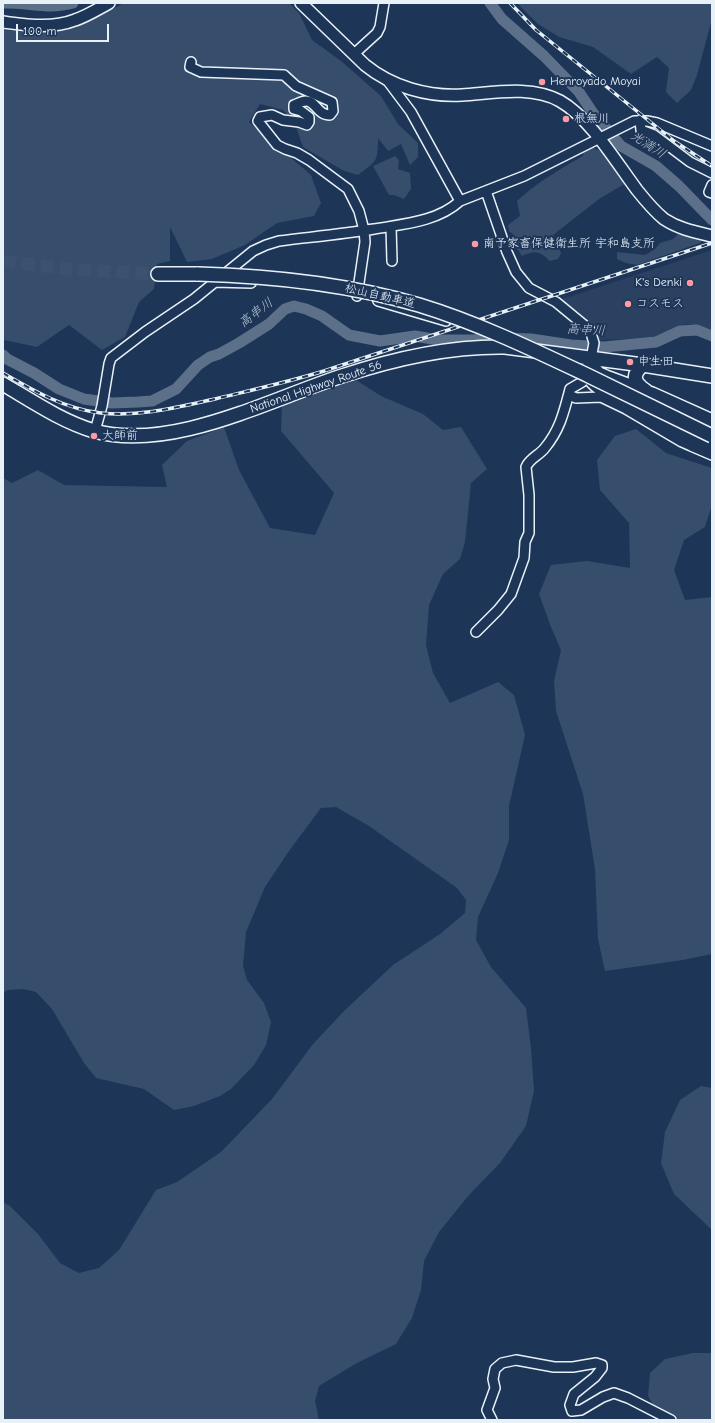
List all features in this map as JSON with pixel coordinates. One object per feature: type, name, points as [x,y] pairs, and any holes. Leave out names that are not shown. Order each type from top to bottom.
[{"type":"highway","name":"松山自動車道","points":[[158,274],[256,276],[320,283],[396,299],[440,312],[479,327],[591,375]]},
{"type":"highway","name":"National Highway Route 56","points":[[3,384],[60,417],[95,431],[112,434],[146,435],[187,429],[215,422],[361,370],[419,356],[460,349],[505,347],[592,351],[643,365],[712,376]]},
{"type":"highway","points":[[592,351],[592,382],[600,389],[712,447]]},
{"type":"highway","points":[[643,365],[636,370],[635,374],[636,381],[640,387],[712,422]]},
{"type":"highway","points":[[591,375],[652,394]]},
{"type":"highway","points":[[591,375],[712,436]]},
{"type":"main road","points":[[3,22],[33,25],[54,25],[74,20],[109,3]]},
{"type":"main road","points":[[301,3],[376,74],[387,80],[414,90],[442,95],[522,92],[552,97],[568,106],[606,135],[640,194],[663,218],[688,231],[712,236]]},
{"type":"street","points":[[354,54],[377,34],[380,27],[384,3]]},
{"type":"street","points":[[191,62],[190,66],[201,72],[284,75],[296,86],[332,102],[333,111],[330,115],[321,113],[309,101],[305,100],[294,105],[294,109],[309,117],[309,122],[307,125],[299,122],[283,120],[272,115],[260,117],[258,121],[277,145],[297,153],[309,160],[348,190],[359,211],[364,230],[365,242],[357,296]]},
{"type":"street","points":[[387,80],[411,112],[460,201]]},
{"type":"street","points":[[640,120],[641,130],[654,135],[690,162],[712,173]]},
{"type":"street","points":[[95,431],[102,406],[111,358],[145,332],[194,299],[253,251],[280,241],[412,224],[430,218],[456,205],[460,201],[524,176],[606,135],[640,120],[657,123],[712,146]]},
{"type":"street","points":[[712,185],[709,192],[712,193]]},
{"type":"street","points":[[486,191],[507,252],[516,272],[529,288],[556,302],[590,330],[592,351]]},
{"type":"street","points":[[391,227],[392,261]]},
{"type":"street","points":[[215,282],[245,282],[280,285],[357,296],[388,303],[446,321]]},
{"type":"street","points":[[476,632],[498,610],[511,594],[524,558],[525,542],[529,533],[529,496],[526,467],[528,463],[543,450],[558,430],[570,388],[582,382],[591,375]]},
{"type":"street","points":[[569,395],[576,398],[601,397],[626,409],[682,442],[692,445],[712,455]]},
{"type":"street","points":[[492,1420],[488,1410],[495,1388],[493,1379],[495,1369],[502,1362],[516,1360],[554,1367],[573,1367],[596,1363],[602,1365],[602,1368],[595,1377],[574,1394],[570,1405],[572,1411],[581,1410],[602,1397],[614,1394],[628,1398],[671,1420]]},
{"type":"shaded area","points":[[124,3],[289,3],[299,13],[312,40],[341,61],[381,96],[398,124],[418,143],[418,157],[410,165],[401,144],[388,151],[378,138],[376,157],[372,164],[358,175],[344,171],[303,147],[295,124],[283,110],[260,104],[249,122],[311,175],[321,203],[314,216],[277,223],[245,245],[212,259],[187,262],[170,227],[170,261],[157,264],[154,289],[139,302],[125,337],[102,350],[69,325],[37,347],[4,340],[3,30],[54,32],[83,24]]},
{"type":"shaded area","points":[[517,3],[712,3],[712,19],[697,75],[691,90],[677,103],[666,92],[669,68],[657,57],[631,74],[593,47],[559,37],[538,24]]},
{"type":"shaded area","points":[[593,148],[605,153],[626,183],[599,199],[553,235],[561,253],[558,259],[550,261],[537,252],[522,256],[516,247],[515,236],[509,231],[508,225],[520,216],[517,201],[540,182],[583,156],[584,150]]},
{"type":"shaded area","points":[[395,156],[399,160],[398,169],[410,173],[411,189],[404,199],[394,195],[389,195],[373,166]]},
{"type":"shaded area","points":[[678,234],[703,240],[700,243],[637,265],[626,263],[617,259],[617,252],[645,255],[655,249],[660,243],[673,239]]},
{"type":"shaded area","points":[[712,250],[712,330],[687,324],[649,338],[599,340],[597,331],[559,300]]},
{"type":"shaded area","points":[[356,380],[381,396],[423,414],[443,430],[461,427],[487,469],[471,483],[465,542],[460,559],[443,574],[429,605],[426,645],[433,673],[450,703],[498,682],[514,695],[525,735],[509,806],[509,840],[498,873],[478,917],[476,940],[491,967],[526,1008],[534,1091],[526,1126],[500,1163],[469,1195],[439,1232],[424,1261],[421,1290],[412,1318],[396,1344],[357,1363],[319,1386],[315,1401],[319,1420],[3,1420],[3,1202],[10,1206],[38,1234],[60,1263],[79,1273],[99,1268],[119,1250],[156,1190],[177,1182],[221,1152],[272,1099],[313,1044],[344,1011],[393,965],[440,934],[465,913],[466,900],[457,888],[369,826],[336,807],[321,808],[289,851],[265,887],[246,932],[243,966],[247,980],[264,1003],[271,1022],[266,1045],[254,1065],[231,1089],[220,1096],[194,1106],[174,1110],[144,1089],[96,1078],[84,1063],[52,1009],[36,992],[23,989],[8,990],[3,993],[3,478],[12,483],[38,470],[64,485],[167,487],[162,465],[187,441],[224,427],[239,470],[270,528],[315,535],[334,493],[281,431],[282,406],[308,395]]},
{"type":"shaded area","points":[[636,429],[666,453],[712,468],[712,505],[705,527],[684,540],[674,570],[685,600],[712,597],[712,954],[683,960],[605,971],[598,939],[595,869],[583,794],[556,711],[554,681],[561,650],[539,594],[551,565],[587,561],[630,568],[629,523],[600,490],[597,460],[615,436]]},
{"type":"shaded area","points":[[701,1086],[712,1088],[712,1230],[674,1194],[661,1163],[665,1132],[680,1100]]},
{"type":"shaded area","points":[[693,1353],[712,1353],[712,1420],[668,1420],[657,1412],[648,1396],[650,1373],[665,1359]]},
{"type":"waterway","name":"光満川","points":[[3,3],[46,6],[73,3]]},
{"type":"waterway","name":"光満川","points":[[490,3],[502,19],[544,56],[579,92],[593,113],[621,146],[656,166],[679,186],[712,220]]},
{"type":"waterway","name":"高串川","points":[[3,355],[7,359],[34,373],[59,389],[84,399],[112,403],[152,401],[176,389],[198,365],[210,357],[219,354],[239,343],[269,324],[285,309],[294,306],[306,309],[322,316],[349,335],[380,341],[415,336],[438,340],[499,338],[531,339],[571,345],[604,347],[656,342],[680,331],[697,330],[712,336]]},
{"type":"tunnel","points":[[3,261],[67,269],[158,274]]},
{"type":"railway","points":[[510,3],[536,30],[674,141],[712,166]]},
{"type":"railway","points":[[3,373],[50,398],[75,408],[88,411],[130,414],[173,408],[270,386],[324,371],[712,243]]},
{"type":"place","name":"Henroyado Moyai","points":[[542,82]]},
{"type":"place","name":"根無川","points":[[566,119]]},
{"type":"place","name":"南予家畜保健衛生所 宇和島支所","points":[[475,244]]},
{"type":"place","name":"K's Denki","points":[[690,283]]},
{"type":"place","name":"コスモス","points":[[628,304]]},
{"type":"place","name":"申生田","points":[[630,362]]},
{"type":"place","name":"大師前","points":[[94,436]]}]
